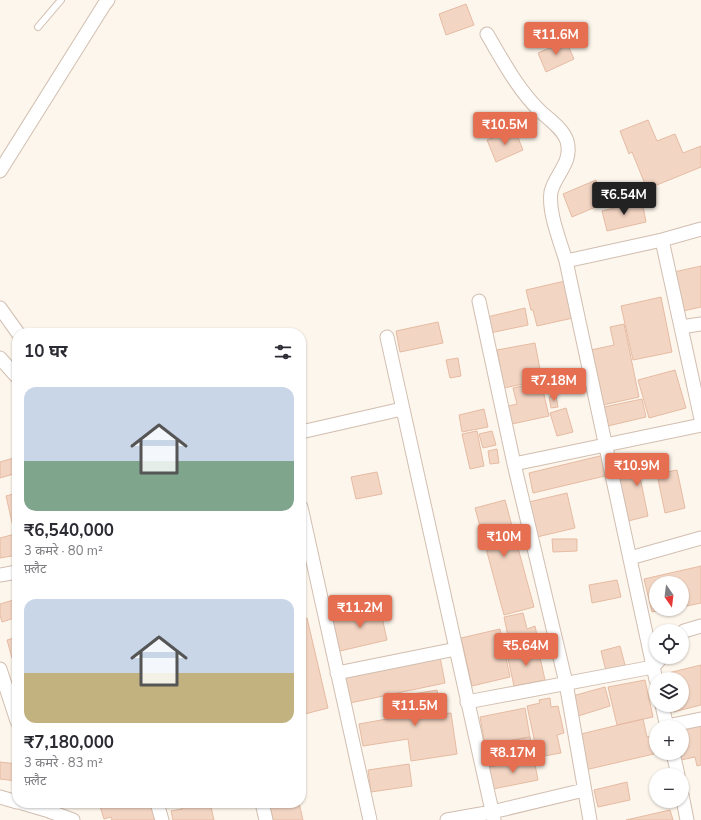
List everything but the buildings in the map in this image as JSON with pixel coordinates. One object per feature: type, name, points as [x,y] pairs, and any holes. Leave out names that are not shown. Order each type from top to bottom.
[{"type":"street","points":[[0,171],[108,0]]},
{"type":"street","points":[[487,34],[508,70],[531,102],[558,127],[566,140],[568,151],[565,163],[552,191],[551,203],[566,261],[654,672]]},
{"type":"street","points":[[566,261],[662,240],[701,229]]},
{"type":"street","points":[[662,240],[701,419]]},
{"type":"street","points":[[478,301],[514,464],[566,683],[590,820]]},
{"type":"street","points":[[0,308],[14,328]]},
{"type":"street","points":[[681,327],[701,324]]},
{"type":"street","points":[[387,337],[493,816]]},
{"type":"street","points":[[0,358],[12,371]]},
{"type":"street","points":[[306,431],[402,409]]},
{"type":"street","points":[[514,464],[701,425]]},
{"type":"street","points":[[306,530],[370,820]]},
{"type":"street","points":[[630,558],[701,538]]},
{"type":"street","points":[[0,575],[12,573]]},
{"type":"street","points":[[689,630],[701,626]]},
{"type":"street","points":[[337,673],[456,649]]},
{"type":"street","points":[[0,669],[12,706]]},
{"type":"street","points":[[467,702],[566,683],[649,674]]},
{"type":"street","points":[[689,722],[701,719]]},
{"type":"street","points":[[447,820],[493,816],[584,790]]},
{"type":"street","points":[[0,797],[12,801]]},
{"type":"street","points":[[49,808],[73,820]]},
{"type":"street","points":[[158,808],[162,820]]},
{"type":"street","points":[[263,808],[266,820]]},
{"type":"street","points":[[685,808],[687,820]]},
{"type":"lane","points":[[38,27],[61,0]]}]
